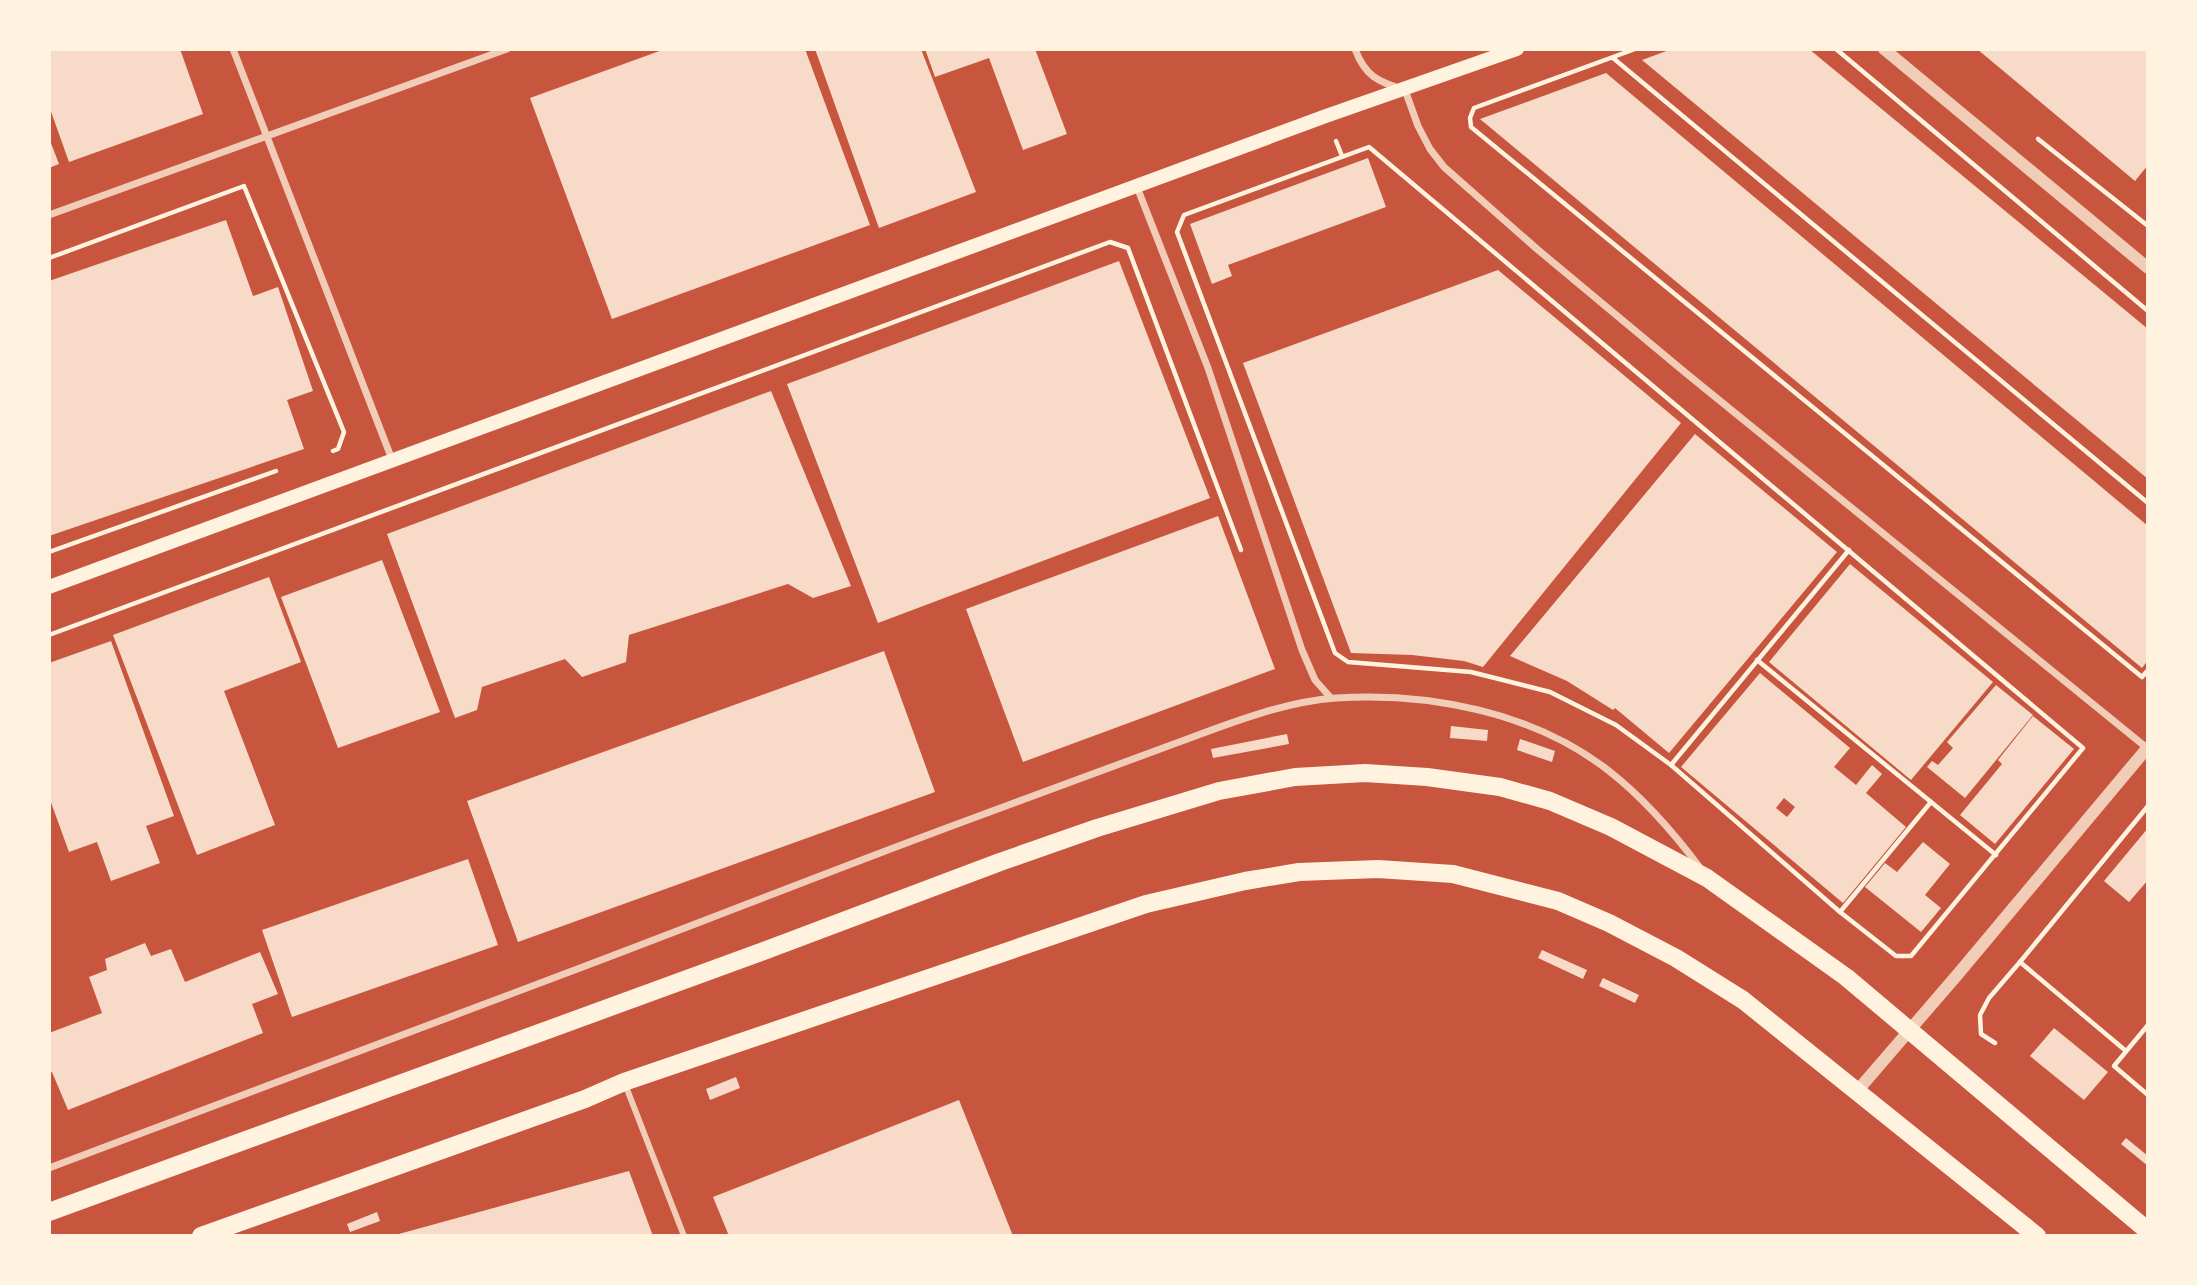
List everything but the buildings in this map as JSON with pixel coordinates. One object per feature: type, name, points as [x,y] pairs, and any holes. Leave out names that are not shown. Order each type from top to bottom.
[{"type":"main road","points":[[49,587],[1326,116],[1517,49]]},
{"type":"main road","points":[[49,1212],[1097,828],[1219,791],[1295,777],[1365,772],[1500,787],[1550,801],[1611,827],[1707,878],[1846,977],[2148,1231]]},
{"type":"main road","points":[[201,1236],[624,1083],[1146,904],[1245,881],[1299,872],[1378,869],[1453,874],[1558,901],[1609,923],[1676,958],[1743,1000],[2037,1236]]},
{"type":"street","points":[[233,49],[393,462]]},
{"type":"street","points":[[49,215],[507,49]]},
{"type":"street","points":[[1355,49],[1365,70],[1380,83],[1405,90],[1430,149],[1444,167],[1465,186],[1686,374],[2148,748],[1857,1090]]},
{"type":"street","points":[[1884,49],[2148,268]]},
{"type":"street","points":[[1137,187],[1208,368],[1302,650],[1315,680],[1331,698]]},
{"type":"street","points":[[49,1168],[855,862],[1143,756],[1281,708],[1331,698],[1414,699],[1509,719],[1553,737],[1606,769],[1641,799],[1676,836],[1707,878]]},
{"type":"street","points":[[624,1083],[684,1236]]},
{"type":"path","points":[[1635,49],[1474,108],[1470,118],[1471,127],[2142,677],[2148,670]]},
{"type":"path","points":[[1836,49],[2148,311]]},
{"type":"path","points":[[1613,57],[2148,503]]},
{"type":"path","points":[[1184,215],[1369,147],[2083,748],[1924,941]]},
{"type":"path","points":[[49,258],[244,186],[344,432],[338,449],[325,454]]},
{"type":"path","points":[[49,635],[1110,242],[1128,248],[1242,555]]},
{"type":"path","points":[[49,552],[285,468]]},
{"type":"path","points":[[1671,765],[1849,550]]},
{"type":"path","points":[[1757,660],[1996,855]]},
{"type":"path","points":[[1840,912],[1931,802]]},
{"type":"path","points":[[1995,1043],[1981,1034],[1980,1015],[1989,998],[2148,806]]},
{"type":"path","points":[[2020,962],[2126,1051]]},
{"type":"path","points":[[2148,1025],[2114,1066],[2148,1095]]}]
